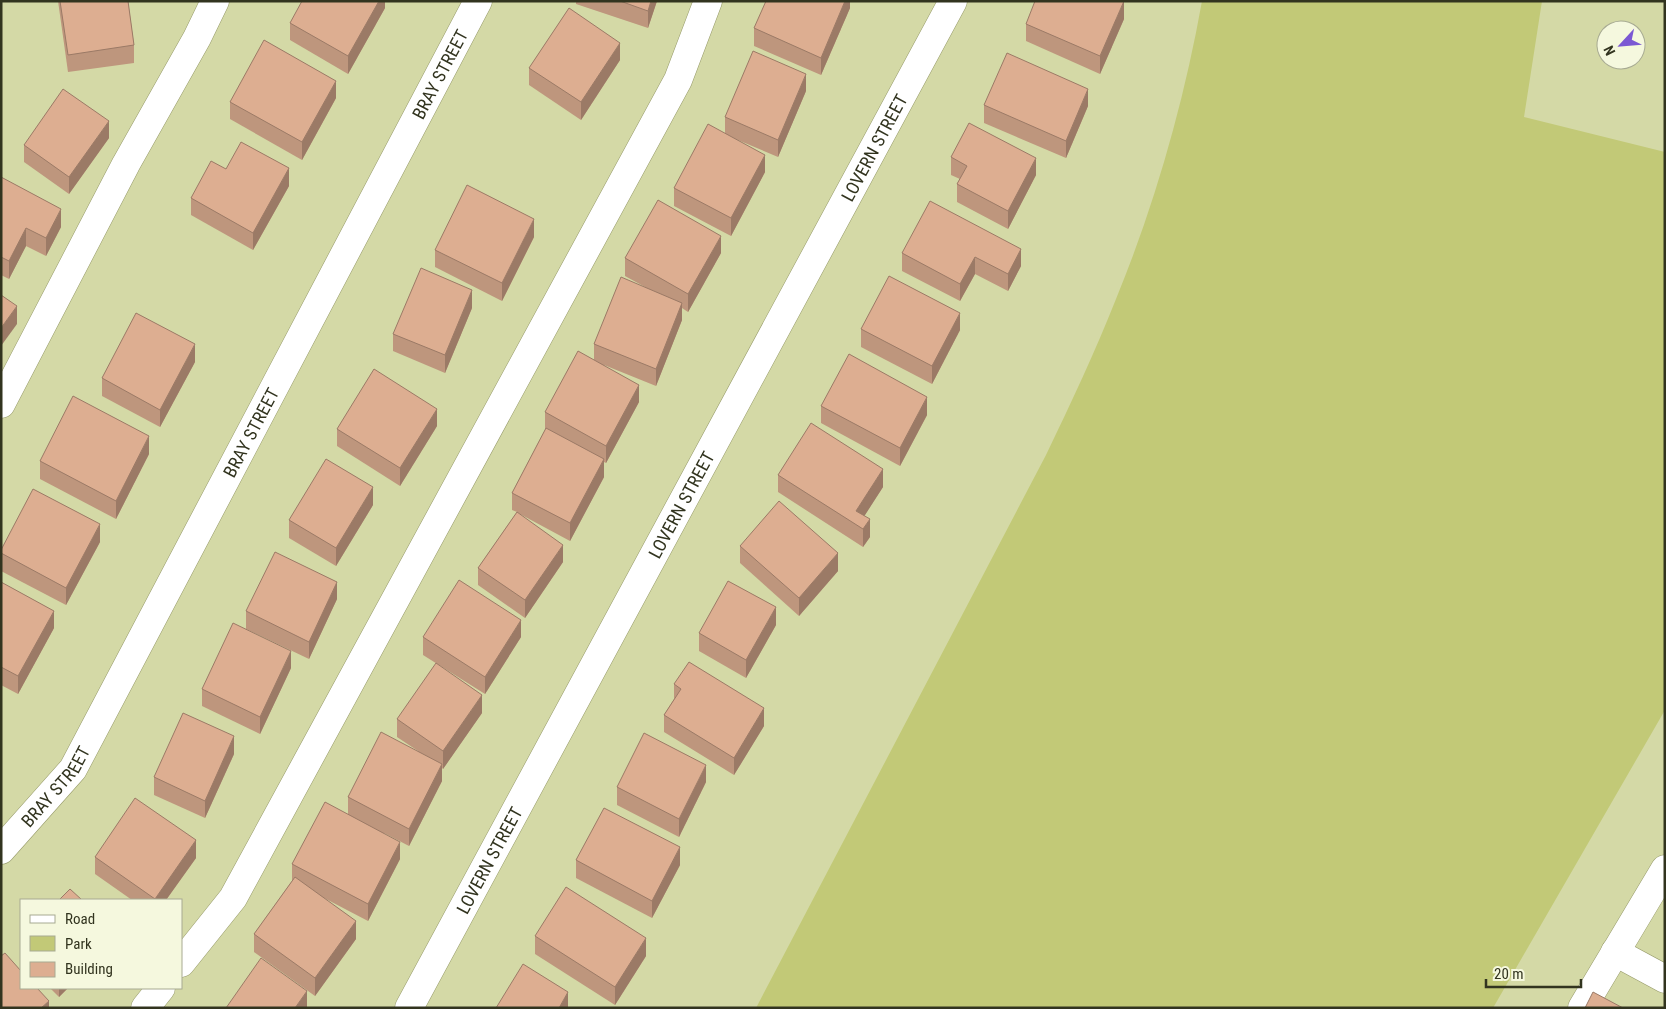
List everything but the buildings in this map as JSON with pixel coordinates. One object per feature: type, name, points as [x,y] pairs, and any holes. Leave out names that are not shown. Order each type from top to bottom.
[{"type":"street","points":[[1,404],[126,164],[197,38],[215,1]]},
{"type":"street","name":"BRAY STREET","points":[[1,850],[73,769],[478,1]]},
{"type":"street","points":[[182,962],[238,890],[678,80],[708,1]]},
{"type":"street","name":"LOVERN STREET","points":[[409,1008],[953,1]]},
{"type":"street","points":[[1582,1008],[1665,869]]},
{"type":"street","points":[[1615,952],[1665,979]]},
{"type":"street","points":[[145,1008],[160,989]]},
{"type":"green space","points":[[1202,1],[1542,1],[1524,117],[1665,152],[1665,710],[1493,1008],[756,1008],[1046,455],[1074,397],[1108,319],[1156,190],[1177,115]]}]
